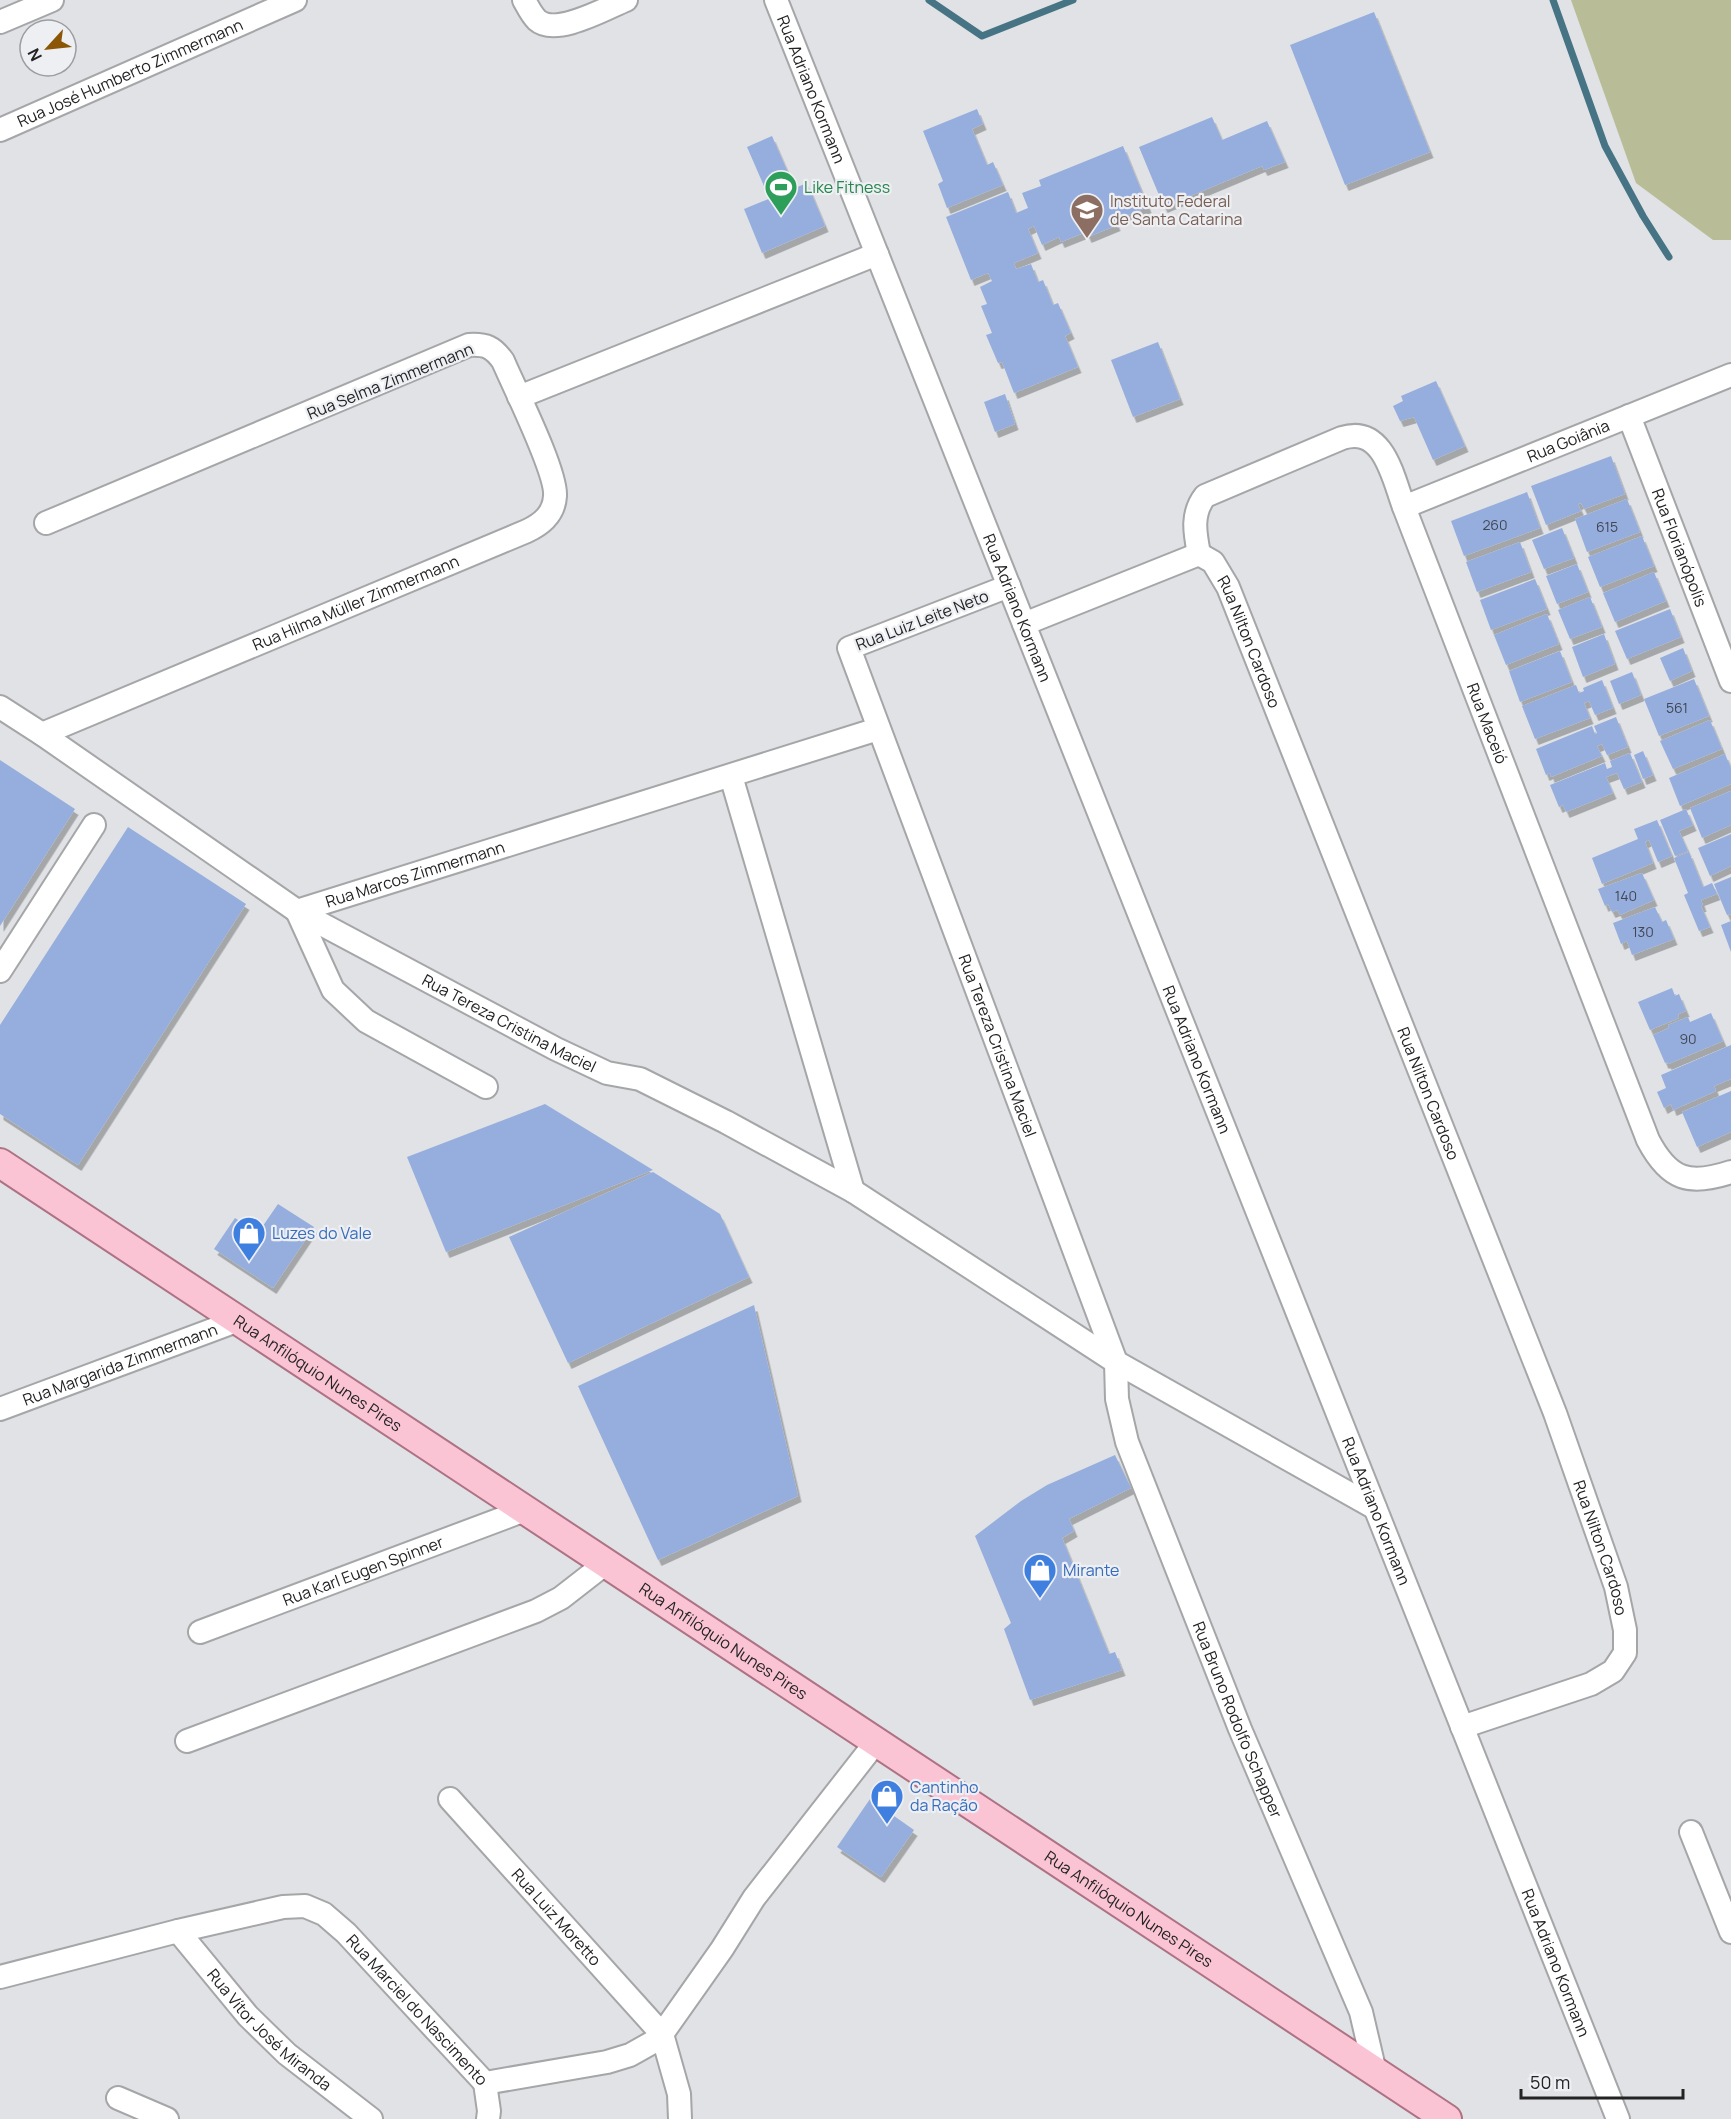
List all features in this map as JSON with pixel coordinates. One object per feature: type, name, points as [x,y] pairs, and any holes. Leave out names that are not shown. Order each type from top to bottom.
[{"type":"main road","name":"Rua Anfilóquio Nunes Pires","points":[[0,1164],[1447,2119]]},
{"type":"street","points":[[0,22],[51,0]]},
{"type":"street","name":"Rua José Humberto Zimmermann","points":[[0,130],[295,0]]},
{"type":"street","points":[[524,0],[539,21],[552,26],[567,25],[626,0]]},
{"type":"street","name":"Rua Adriano Kormann","points":[[776,0],[1618,2119]]},
{"type":"street","points":[[519,397],[877,254]]},
{"type":"street","name":"Rua Selma Zimmermann","points":[[46,523],[469,345],[484,345],[496,351],[519,397]]},
{"type":"street","name":"Rua Goiânia","points":[[1404,507],[1731,375]]},
{"type":"street","name":"Rua Hilma Müller Zimmermann","points":[[42,734],[540,525],[551,512],[555,495],[547,463],[519,397]]},
{"type":"street","name":"Rua Florianópolis","points":[[1629,416],[1731,681]]},
{"type":"street","name":"Rua Maceió","points":[[1198,554],[1194,529],[1196,512],[1205,496],[1349,435],[1365,437],[1376,443],[1404,507],[1648,1140],[1661,1162],[1676,1175],[1695,1180],[1731,1172]]},
{"type":"street","points":[[1024,624],[1198,554]]},
{"type":"street","name":"Rua Nilton Cardoso","points":[[1198,554],[1213,562],[1228,587],[1554,1413],[1616,1587],[1624,1630],[1624,1653],[1613,1671],[1591,1684],[1462,1727]]},
{"type":"street","name":"Rua Luiz Leite Neto","points":[[878,729],[849,648],[1009,586]]},
{"type":"street","points":[[0,707],[297,910],[333,990],[366,1021],[486,1087]]},
{"type":"street","name":"Rua Marcos Zimmermann","points":[[297,910],[878,729]]},
{"type":"street","name":"Rua Tereza Cristina Maciel","points":[[878,729],[1116,1362]]},
{"type":"street","points":[[731,776],[853,1191]]},
{"type":"street","points":[[0,971],[94,825]]},
{"type":"street","name":"Rua Tereza Cristina Maciel","points":[[297,910],[556,1049],[607,1073],[640,1079],[726,1122],[853,1191],[1116,1362],[1375,1508]]},
{"type":"street","name":"Rua Margarida Zimmermann","points":[[0,1409],[239,1320]]},
{"type":"street","name":"Rua Bruno Rodolfo Schapper","points":[[1116,1362],[1117,1399],[1127,1442],[1240,1730],[1361,2012],[1376,2072]]},
{"type":"street","name":"Rua Karl Eugen Spinner","points":[[200,1632],[525,1510]]},
{"type":"street","points":[[187,1741],[536,1611],[561,1598],[606,1563]]},
{"type":"street","name":"Rua Marciel do Nascimento","points":[[0,1977],[178,1931],[283,1907],[305,1906],[324,1914],[346,1933],[485,2083],[607,2062],[644,2048],[663,2034],[754,1898],[876,1742]]},
{"type":"street","name":"Rua Luiz Moretto","points":[[450,1799],[663,2034]]},
{"type":"street","points":[[1691,1832],[1731,1932]]},
{"type":"street","name":"Rua Vítor José Miranda","points":[[178,1931],[248,2016],[287,2054],[371,2119]]},
{"type":"street","points":[[663,2034],[679,2094],[680,2119]]},
{"type":"street","points":[[485,2083],[488,2119]]},
{"type":"street","points":[[117,2098],[167,2119]]},
{"type":"green space","points":[[1571,0],[1731,0],[1731,240],[1713,240],[1636,183]]},
{"type":"building","points":[[1374,12],[1430,152],[1345,185],[1290,45]]},
{"type":"building","points":[[977,109],[983,124],[972,129],[987,165],[993,162],[1003,185],[947,208],[938,184],[943,181],[923,131]]},
{"type":"building","points":[[1212,117],[1222,140],[1267,121],[1285,162],[1264,170],[1262,166],[1164,207],[1139,147]]},
{"type":"building","points":[[772,136],[792,182],[767,193],[747,147]]},
{"type":"building","points":[[1123,146],[1148,207],[1115,220],[1117,225],[1088,237],[1086,232],[1061,242],[1059,237],[1042,245],[1034,226],[1028,229],[1038,253],[1014,263],[1016,269],[1031,264],[1038,282],[1043,280],[1053,305],[1058,303],[1071,333],[1065,336],[1078,367],[1014,393],[1002,362],[998,363],[986,335],[992,333],[981,306],[987,304],[980,287],[992,281],[988,273],[971,280],[946,217],[1008,192],[1016,213],[1028,208],[1022,193],[1041,186],[1039,180]]},
{"type":"building","points":[[807,183],[825,226],[762,253],[744,209]]},
{"type":"building","points":[[1158,342],[1180,399],[1133,417],[1111,360]]},
{"type":"building","points":[[1436,381],[1465,446],[1433,460],[1414,417],[1400,421],[1393,406],[1403,401],[1401,396]]},
{"type":"building","points":[[1005,394],[1015,424],[995,432],[984,402]]},
{"type":"building","points":[[1611,456],[1625,494],[1584,509],[1581,503],[1578,504],[1581,511],[1546,525],[1531,486]]},
{"type":"building","points":[[1527,492],[1540,528],[1464,556],[1451,521]]},
{"type":"building","points":[[1627,499],[1640,532],[1587,552],[1575,519]]},
{"type":"building","points":[[1562,528],[1574,558],[1544,569],[1532,540]]},
{"type":"building","points":[[1642,536],[1654,566],[1600,587],[1588,557]]},
{"type":"building","points":[[1520,542],[1531,572],[1477,592],[1466,562]]},
{"type":"building","points":[[1577,564],[1588,592],[1557,604],[1546,576]]},
{"type":"building","points":[[1654,572],[1666,601],[1615,622],[1603,593]]},
{"type":"building","points":[[1535,579],[1547,609],[1491,630],[1480,600]]},
{"type":"building","points":[[1590,597],[1602,627],[1570,639],[1558,610]]},
{"type":"building","points":[[1670,609],[1681,637],[1627,659],[1615,631]]},
{"type":"building","points":[[1547,614],[1559,644],[1506,665],[1494,635]]},
{"type":"building","points":[[1604,634],[1615,664],[1583,677],[1572,647]]},
{"type":"building","points":[[1683,648],[1692,671],[1670,681],[1660,658]]},
{"type":"building","points":[[1560,651],[1572,682],[1520,702],[1509,671]]},
{"type":"building","points":[[1632,672],[1641,695],[1619,704],[1610,681]]},
{"type":"building","points":[[1694,679],[1709,716],[1659,736],[1644,699]]},
{"type":"building","points":[[1602,680],[1613,708],[1595,715],[1589,701],[1584,703],[1590,718],[1535,739],[1522,706],[1576,685],[1579,693],[1584,691],[1583,688]]},
{"type":"building","points":[[1616,717],[1628,747],[1607,755],[1602,744],[1597,746],[1602,756],[1551,777],[1550,773],[1546,775],[1536,749],[1592,726],[1595,734],[1597,733],[1594,726]]},
{"type":"building","points":[[1710,720],[1722,749],[1673,769],[1660,741]]},
{"type":"building","points":[[1643,751],[1653,775],[1643,779],[1634,755]]},
{"type":"building","points":[[1630,753],[1642,782],[1624,789],[1617,773],[1606,777],[1613,793],[1566,812],[1563,805],[1559,807],[1550,785],[1605,763],[1607,769],[1612,767],[1610,761]]},
{"type":"building","points":[[1725,754],[1731,768],[1731,784],[1680,806],[1669,778]]},
{"type":"building","points":[[0,760],[75,809],[0,926]]},
{"type":"building","points":[[1731,791],[1731,825],[1702,838],[1690,808]]},
{"type":"building","points":[[1686,809],[1693,825],[1679,831],[1688,851],[1675,856],[1660,820]]},
{"type":"building","points":[[1657,820],[1672,856],[1658,862],[1649,840],[1645,842],[1653,863],[1602,884],[1592,858],[1638,839],[1634,829]]},
{"type":"building","points":[[128,827],[246,904],[78,1165],[0,1114],[0,1025]]},
{"type":"building","points":[[1731,834],[1731,866],[1710,876],[1698,848]]},
{"type":"building","points":[[1689,852],[1703,887],[1712,883],[1717,894],[1701,900],[1703,906],[1701,906],[1710,927],[1699,931],[1684,895],[1688,893],[1674,858]]},
{"type":"building","points":[[1642,873],[1654,900],[1620,915],[1617,910],[1612,912],[1608,904],[1605,906],[1598,889]]},
{"type":"building","points":[[1731,877],[1731,914],[1727,915],[1714,884]]},
{"type":"building","points":[[1655,907],[1662,922],[1666,920],[1674,939],[1632,955],[1627,941],[1621,944],[1613,923]]},
{"type":"building","points":[[1731,921],[1731,952],[1721,925]]},
{"type":"building","points":[[1672,988],[1675,996],[1679,994],[1686,1011],[1678,1014],[1679,1018],[1650,1030],[1638,1002]]},
{"type":"building","points":[[1711,1013],[1723,1041],[1668,1064],[1665,1063],[1653,1035],[1669,1028],[1668,1025],[1688,1017],[1690,1022]]},
{"type":"building","points":[[1731,1045],[1731,1079],[1714,1086],[1716,1091],[1673,1110],[1671,1104],[1664,1108],[1657,1092],[1666,1088],[1661,1075]]},
{"type":"building","points":[[1731,1091],[1731,1132],[1697,1147],[1682,1112]]},
{"type":"building","points":[[545,1104],[653,1170],[446,1252],[407,1157]]},
{"type":"building","points":[[653,1172],[720,1214],[749,1277],[568,1363],[509,1237]]},
{"type":"building","points":[[278,1204],[314,1227],[273,1288],[214,1249],[235,1218],[258,1233]]},
{"type":"building","points":[[754,1305],[798,1496],[658,1560],[578,1386]]},
{"type":"building","points":[[1115,1455],[1131,1488],[1069,1519],[1074,1531],[1062,1538],[1109,1654],[1115,1652],[1122,1670],[1030,1700],[1004,1629],[1011,1623],[975,1536],[1021,1501],[1047,1485]]},
{"type":"building","points":[[870,1799],[914,1830],[881,1877],[837,1847]]},
{"type":"waterway","points":[[929,0],[982,36],[1073,0]]},
{"type":"waterway","points":[[1553,0],[1605,146],[1643,216],[1669,257]]},
{"type":"place","name":"Like Fitness","points":[[781,216]]},
{"type":"place","name":"Instituto Federal de Santa Catarina","points":[[1087,239]]},
{"type":"place","name":"Luzes do Vale","points":[[249,1262]]},
{"type":"place","name":"Mirante","points":[[1040,1599]]},
{"type":"place","name":"Cantinho da Ração","points":[[887,1825]]}]
